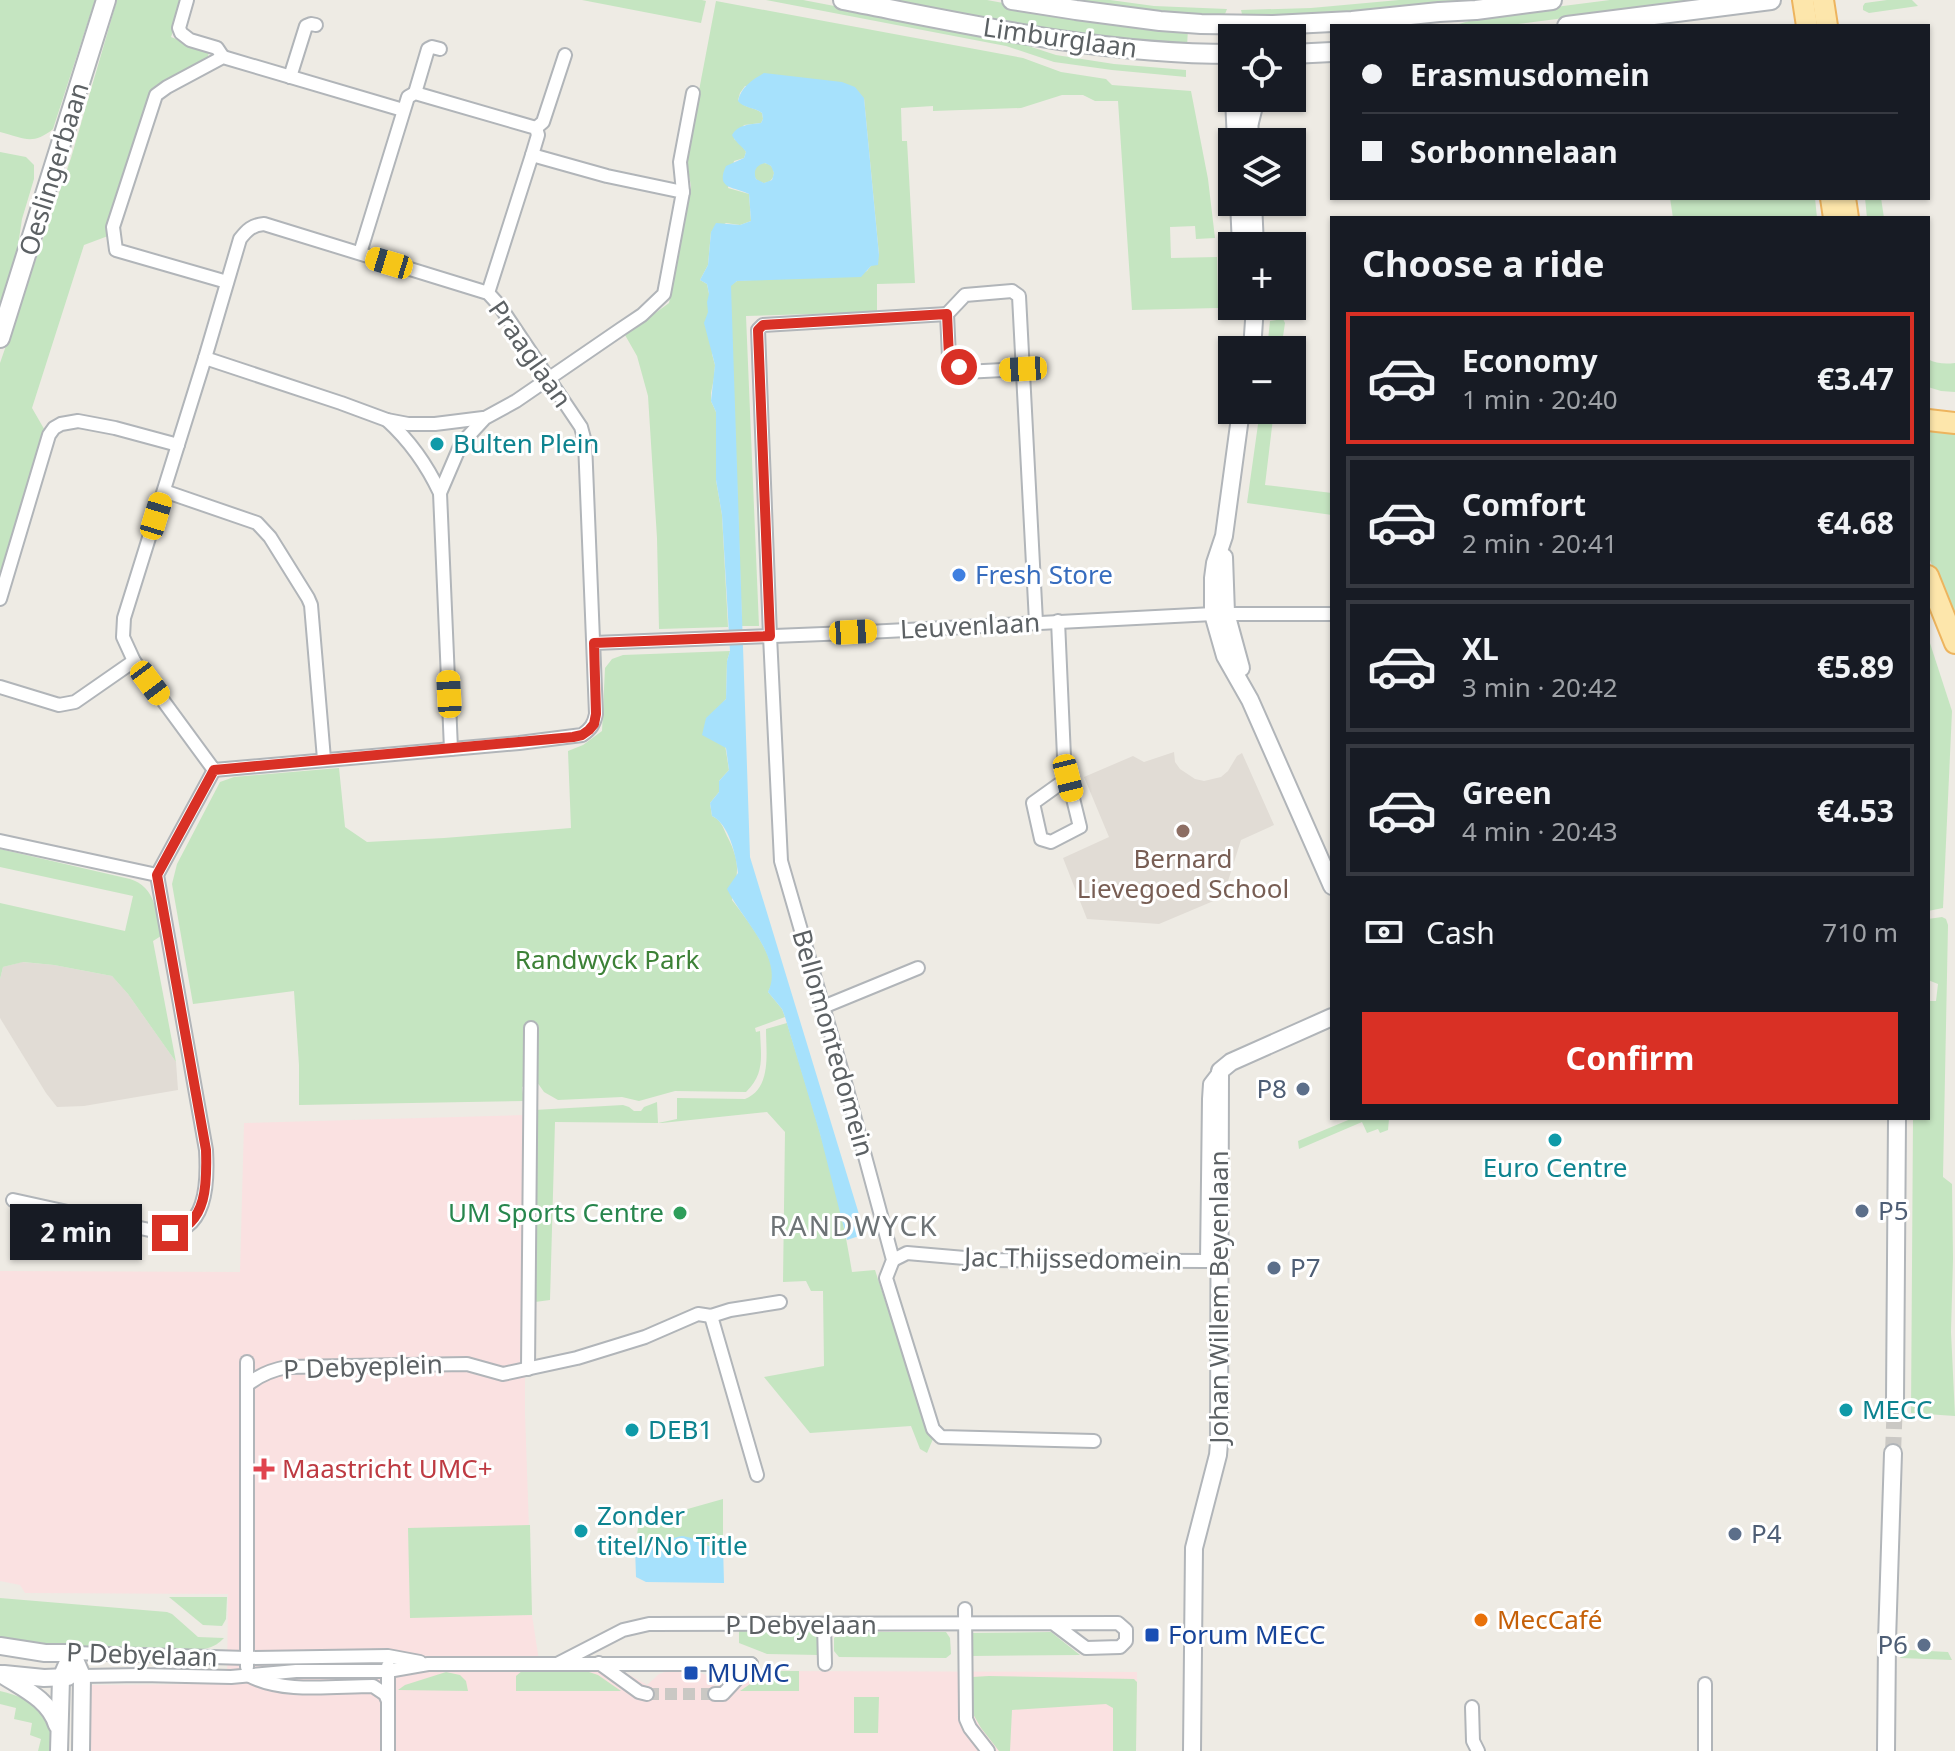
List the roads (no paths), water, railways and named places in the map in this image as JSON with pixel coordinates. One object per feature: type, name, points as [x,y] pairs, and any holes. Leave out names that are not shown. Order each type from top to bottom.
[{"type":"main road","name":"Oeslingerbaan","points":[[3,329],[106,0]]},
{"type":"main road","name":"Limburglaan","points":[[843,0],[1054,40],[1126,50],[1218,54]]},
{"type":"main road","name":"Limburglaan","points":[[1012,0],[1218,29]]},
{"type":"main road","name":"Limburglaan","points":[[1293,24],[1476,10],[1552,0]]},
{"type":"main road","points":[[1583,24],[1771,0]]},
{"type":"main road","points":[[1803,0],[1807,24]]},
{"type":"main road","points":[[1823,0],[1827,24]]},
{"type":"main road","points":[[1306,54],[1330,52]]},
{"type":"main road","points":[[1249,122],[1252,112]]},
{"type":"main road","points":[[1930,420],[1955,423]]},
{"type":"main road","points":[[1930,581],[1955,643]]},
{"type":"street","points":[[187,0],[179,28],[181,33],[190,40],[217,48],[223,57],[403,110]]},
{"type":"street","points":[[290,77],[306,26],[316,25]]},
{"type":"street","points":[[360,253],[408,97],[415,93],[428,49],[440,49]]},
{"type":"street","points":[[536,128],[543,122],[565,55]]},
{"type":"street","points":[[223,57],[156,95],[113,227],[116,250],[227,282]]},
{"type":"street","points":[[415,93],[536,128]]},
{"type":"street","points":[[451,749],[440,493],[461,444],[485,418],[516,401],[642,315],[664,294],[683,192],[680,162],[693,93]]},
{"type":"street","points":[[1249,112],[1249,128]]},
{"type":"street","points":[[488,293],[538,135],[536,128]]},
{"type":"street","points":[[532,155],[607,176],[683,192]]},
{"type":"street","name":"Praaglaan","points":[[255,225],[271,225],[360,253],[488,293],[584,434],[594,643],[594,724],[582,735],[573,737],[214,770],[134,661],[123,637],[122,624],[240,239],[246,230],[255,225]]},
{"type":"street","points":[[1023,369],[964,372],[949,357],[947,314],[965,295],[1012,291],[1019,296],[1023,369],[1036,622]]},
{"type":"street","name":"Bellomontedomein","points":[[947,314],[763,325],[758,330],[781,861],[893,1260],[886,1278],[933,1429],[941,1437],[1094,1441]]},
{"type":"street","points":[[205,358],[387,420],[435,424],[485,418]]},
{"type":"street","points":[[387,420],[411,444],[440,493]]},
{"type":"street","points":[[0,599],[49,435],[54,428],[69,421],[78,421],[178,445]]},
{"type":"street","points":[[1239,424],[1224,536],[1220,614],[1250,700],[1329,875]]},
{"type":"street","points":[[164,491],[257,523],[270,537],[308,598],[324,759]]},
{"type":"street","name":"Leuvenlaan","points":[[594,643],[1220,614],[1330,614]]},
{"type":"street","name":"Leuvenlaan","points":[[1058,621],[1064,757],[1080,827],[1051,842],[1041,839],[1033,803],[1068,778]]},
{"type":"street","points":[[0,687],[67,705],[134,661]]},
{"type":"street","points":[[13,1200],[155,1232],[177,1232],[194,1219],[205,1196],[206,1150],[157,875],[214,770]]},
{"type":"street","points":[[0,841],[157,875]]},
{"type":"street","points":[[823,1007],[918,968]]},
{"type":"street","points":[[1215,1077],[1231,1062],[1330,1018]]},
{"type":"street","points":[[531,1028],[528,1369],[645,1337],[698,1314],[711,1316],[780,1302]]},
{"type":"street","name":"Johan Willem Beyenlaan","points":[[1207,1261],[1215,1077]]},
{"type":"street","name":"Johan Willem Beyenlaan","points":[[1192,1751],[1194,1548],[1219,1443],[1215,1077]]},
{"type":"street","points":[[1895,1401],[1897,1120]]},
{"type":"street","name":"Jac Thijssedomein","points":[[893,1260],[907,1253],[988,1260],[1207,1261]]},
{"type":"street","points":[[711,1316],[757,1475]]},
{"type":"street","points":[[247,1362],[247,1675],[277,1685],[373,1686],[385,1694],[388,1701]]},
{"type":"street","name":"P Debyeplein","points":[[247,1385],[271,1370],[287,1367],[467,1364],[503,1374],[528,1369]]},
{"type":"street","points":[[1886,1751],[1893,1453]]},
{"type":"street","points":[[965,1609],[966,1719],[988,1751]]},
{"type":"street","name":"P Debyelaan","points":[[557,1664],[623,1630],[636,1626],[675,1624],[1118,1623],[1126,1630],[1126,1641],[1120,1647],[1086,1648],[1054,1624]]},
{"type":"street","points":[[824,1625],[825,1664]]},
{"type":"street","name":"P Debyelaan","points":[[0,1646],[45,1653],[247,1658],[388,1656],[428,1664]]},
{"type":"street","points":[[72,1653],[82,1676],[81,1751]]},
{"type":"street","points":[[59,1751],[61,1678],[72,1653]]},
{"type":"street","points":[[388,1656],[388,1751]]},
{"type":"street","points":[[599,1663],[639,1692],[647,1694]]},
{"type":"street","name":"P Debyelaan","points":[[0,1674],[61,1678],[141,1675],[231,1677],[296,1671],[388,1671],[428,1664],[751,1664],[723,1694],[715,1694]]},
{"type":"street","points":[[0,1674],[49,1706],[59,1734]]},
{"type":"street","points":[[1705,1684],[1705,1751]]},
{"type":"street","points":[[1472,1707],[1473,1741],[1478,1751]]},
{"type":"water","points":[[764,73],[842,82],[855,87],[864,98],[879,255],[878,265],[871,266],[861,277],[737,281],[731,286],[750,857],[865,1234],[847,1240],[785,1017],[768,992],[772,979],[771,966],[759,938],[727,889],[738,873],[731,841],[723,826],[712,816],[710,803],[719,792],[719,781],[729,770],[726,748],[702,735],[706,718],[726,699],[730,651],[722,515],[716,480],[716,412],[711,401],[715,365],[704,323],[709,294],[707,284],[700,280],[708,265],[711,232],[716,223],[740,225],[751,221],[749,194],[724,183],[723,174],[726,166],[744,158],[746,152],[732,135],[734,132],[740,127],[761,123],[763,119],[762,113],[738,101],[744,88]],"holes":[[[765,163],[771,166],[774,173],[772,180],[764,183],[756,179],[757,167]]]},
{"type":"water","points":[[682,1536],[711,1547],[723,1545],[724,1583],[646,1582],[636,1577],[635,1547],[655,1546],[664,1540]]},
{"type":"tunnel","points":[[1893,1453],[1895,1401]]},
{"type":"tunnel","points":[[647,1694],[715,1694]]},
{"type":"place","name":"Bulten Plein","points":[[437,444]]},
{"type":"place","name":"Fresh Store","points":[[959,575]]},
{"type":"place","name":"Bernard Lievegoed School","points":[[1183,831]]},
{"type":"place","name":"P8","points":[[1303,1089]]},
{"type":"place","name":"Euro Centre","points":[[1555,1140]]},
{"type":"place","name":"P5","points":[[1862,1211]]},
{"type":"place","name":"UM Sports Centre","points":[[680,1213]]},
{"type":"place","name":"P7","points":[[1274,1268]]},
{"type":"place","name":"MECC","points":[[1846,1410]]},
{"type":"place","name":"DEB1","points":[[632,1430]]},
{"type":"place","name":"Maastricht UMC+","points":[[264,1469]]},
{"type":"place","name":"Zonder titel/No Title","points":[[581,1531]]},
{"type":"place","name":"P4","points":[[1735,1534]]},
{"type":"place","name":"MecCafé","points":[[1481,1620]]},
{"type":"place","name":"Forum MECC","points":[[1152,1635]]},
{"type":"place","name":"P6","points":[[1924,1645]]},
{"type":"place","name":"MUMC","points":[[691,1673]]},
{"type":"district","name":"RANDWYCK","points":[[854,1226]]},
{"type":"park label","name":"Randwyck Park","points":[[607,960]]}]
